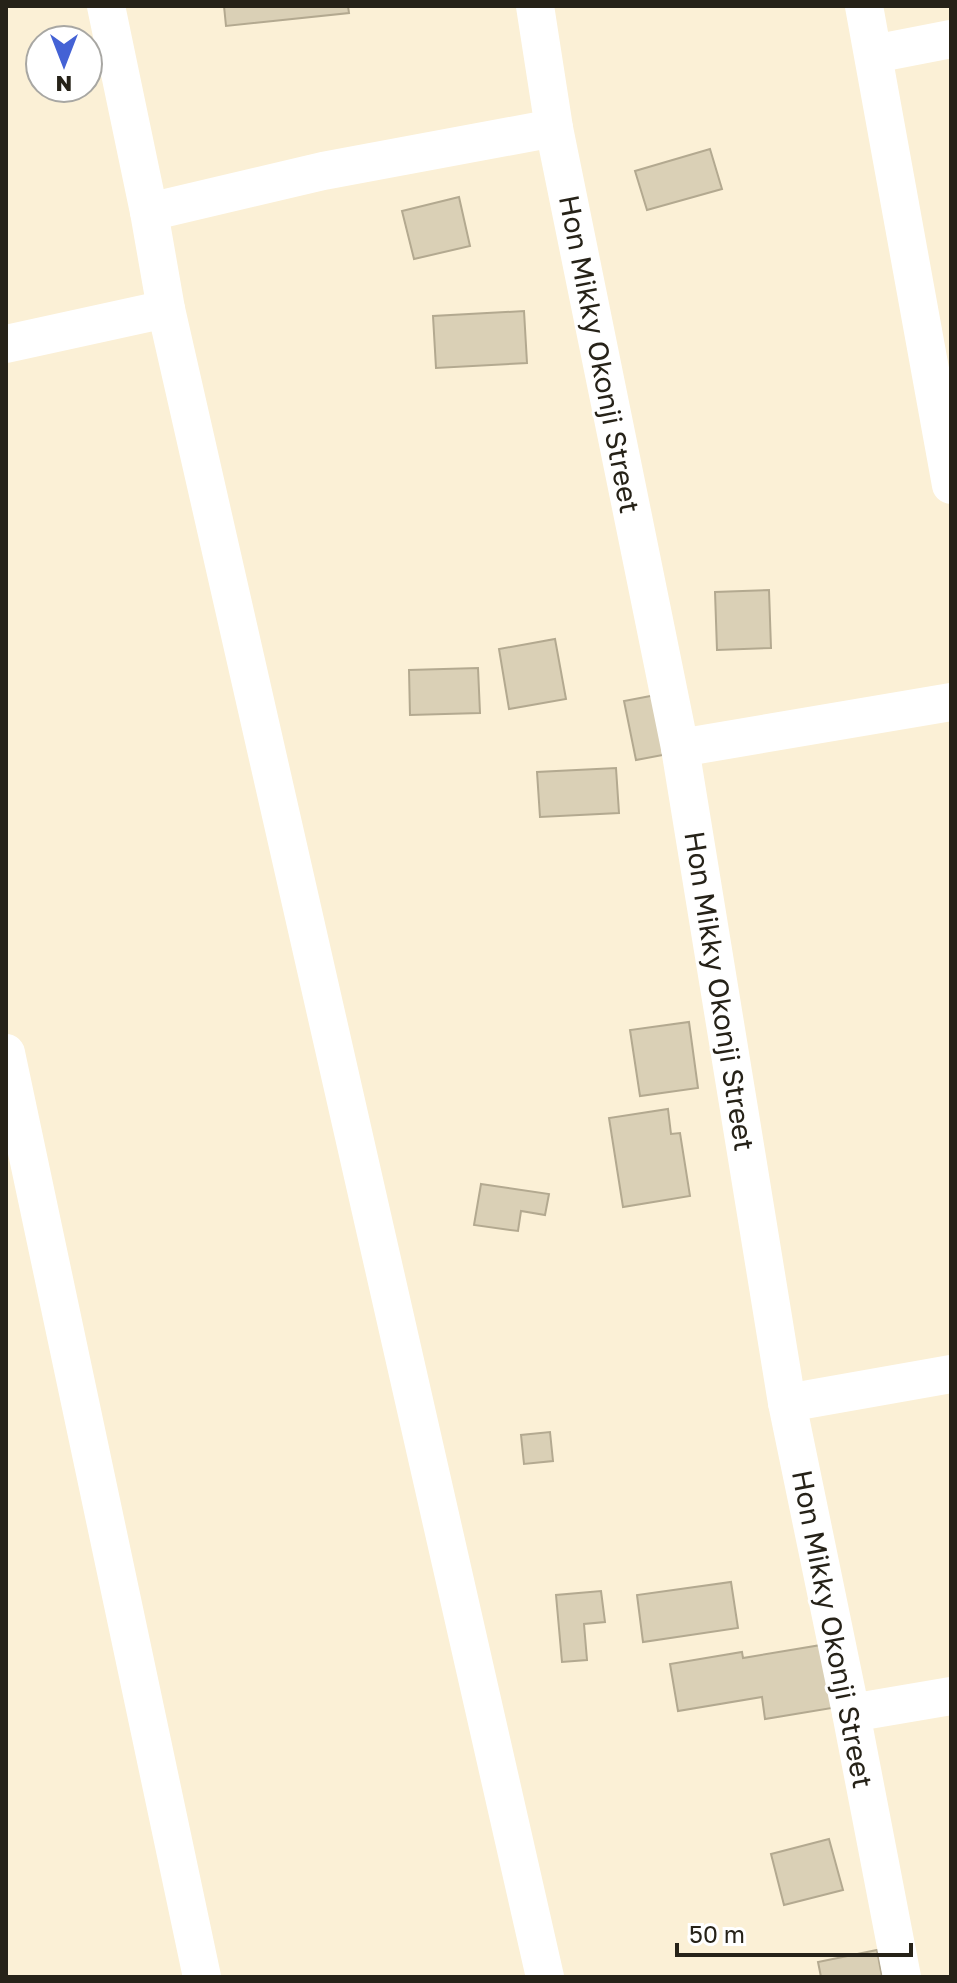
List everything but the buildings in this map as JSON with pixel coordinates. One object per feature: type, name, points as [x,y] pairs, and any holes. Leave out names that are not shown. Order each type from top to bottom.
[{"type":"street","points":[[106,6],[166,309],[545,1977]]},
{"type":"street","name":"Hon Mikky Okonji Street","points":[[535,6],[554,128],[680,748],[787,1403],[902,1977]]},
{"type":"street","points":[[864,6],[942,382],[951,485]]},
{"type":"street","points":[[874,54],[951,39]]},
{"type":"street","points":[[149,212],[323,171],[554,128]]},
{"type":"street","points":[[6,344],[166,309]]},
{"type":"street","points":[[680,748],[951,702]]},
{"type":"street","points":[[6,1053],[202,1977]]},
{"type":"street","points":[[787,1403],[951,1374]]},
{"type":"street","points":[[851,1713],[951,1696]]}]
